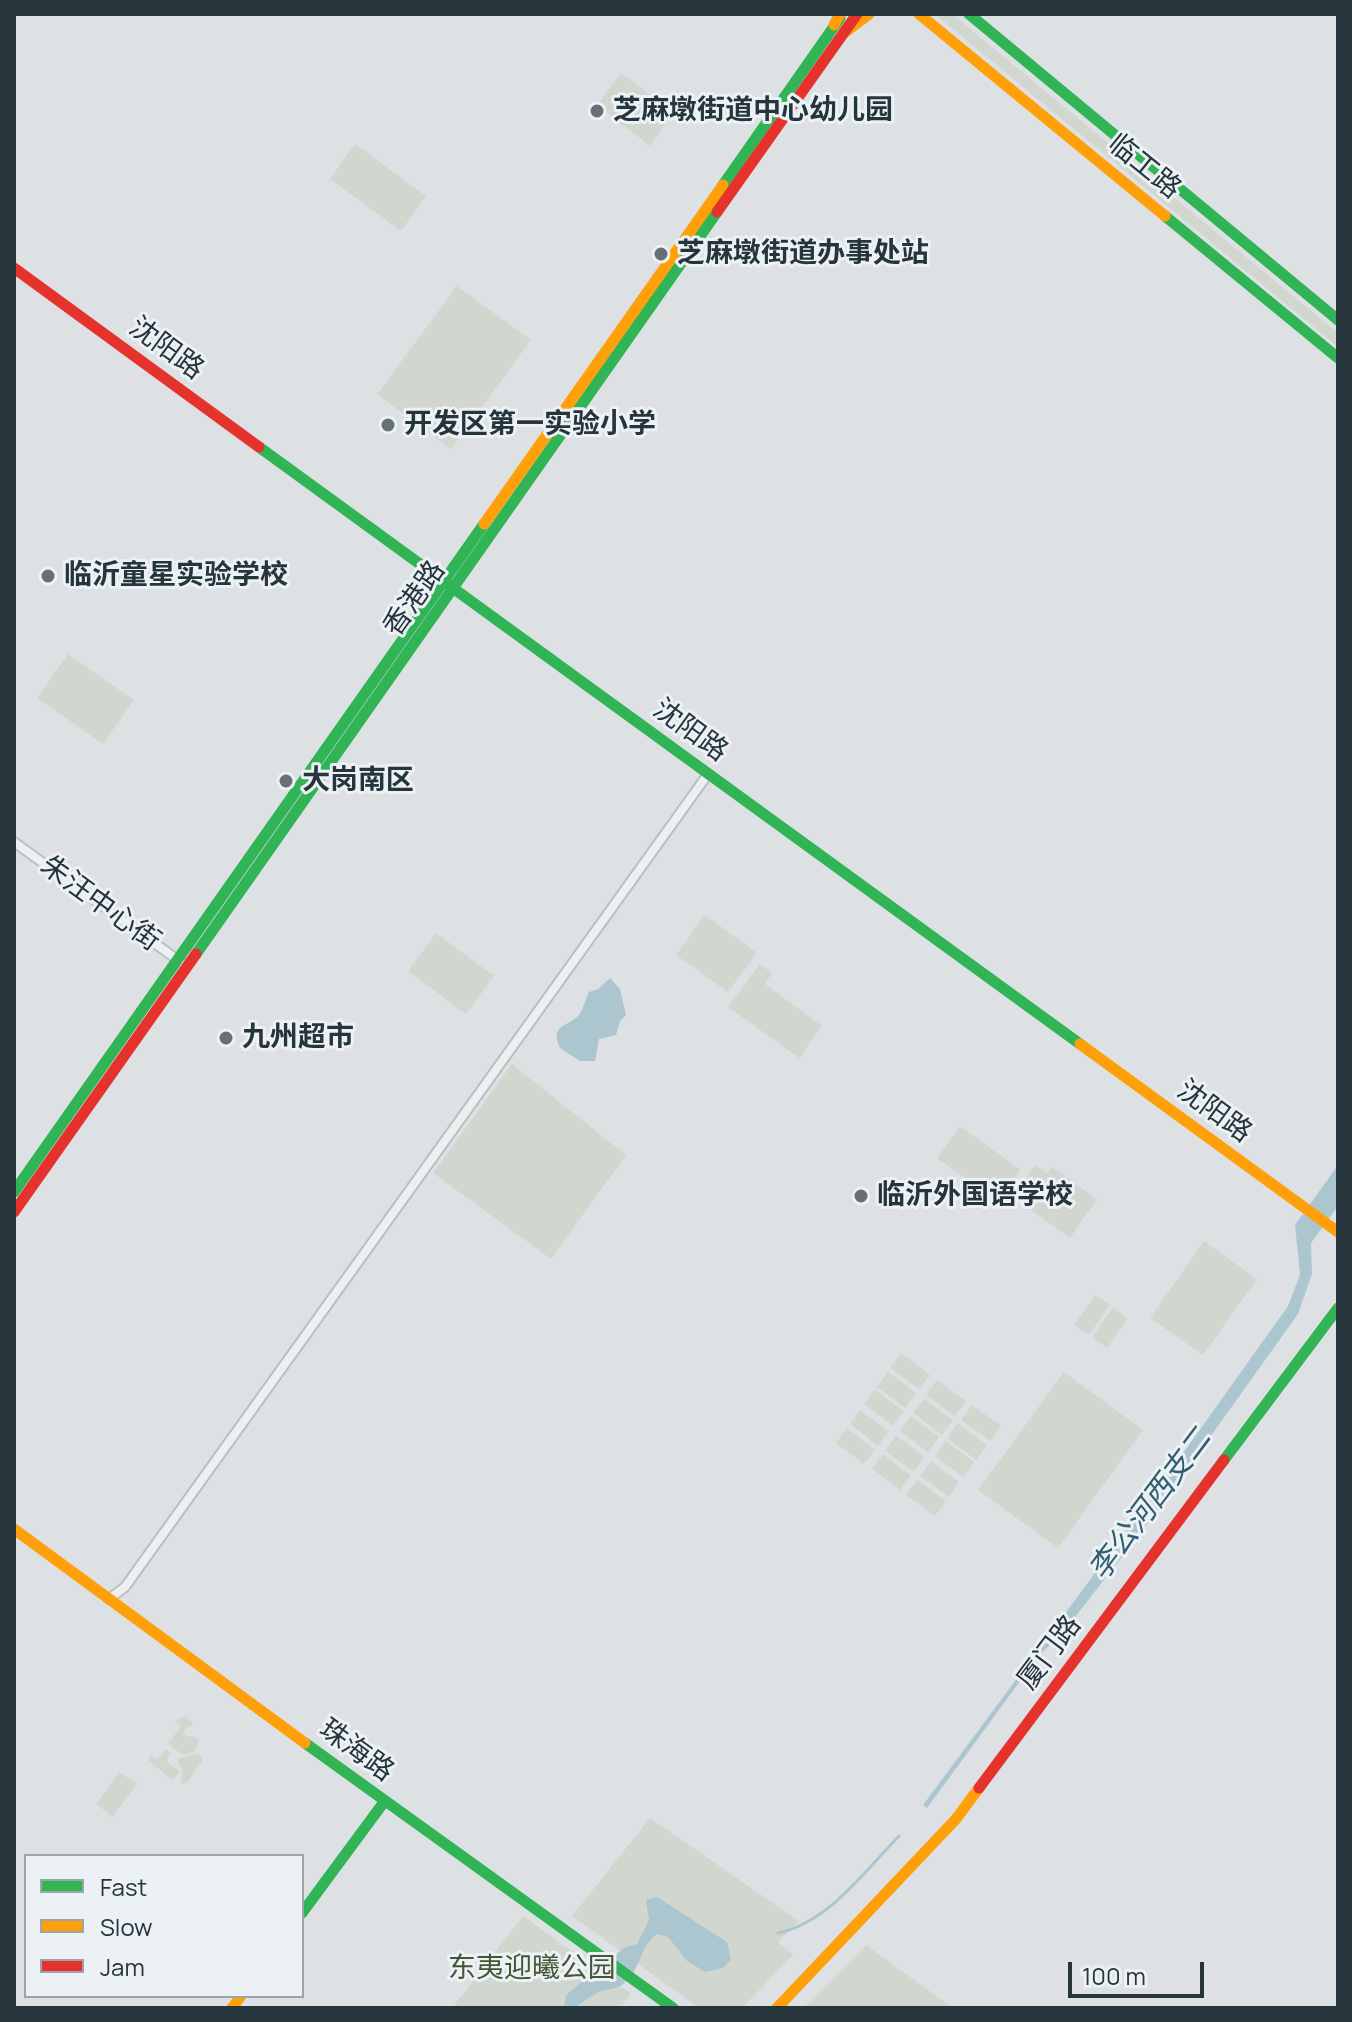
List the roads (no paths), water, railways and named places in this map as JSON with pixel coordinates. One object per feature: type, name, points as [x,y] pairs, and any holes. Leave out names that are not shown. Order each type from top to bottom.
[{"type":"main road","name":"香港路","points":[[14,1212],[840,22],[857,14]]},
{"type":"main road","points":[[840,22],[869,14]]},
{"type":"main road","name":"临工路","points":[[918,14],[1338,358]]},
{"type":"main road","name":"临工路","points":[[969,14],[1338,320]]},
{"type":"main road","name":"沈阳路","points":[[14,268],[1334,1230]]},
{"type":"main road","name":"香港路","points":[[14,1192],[175,959],[448,584]]},
{"type":"main road","name":"厦门路","points":[[777,2008],[956,1819],[1338,1308]]},
{"type":"main road","name":"珠海路","points":[[14,1529],[384,1802],[673,2008]]},
{"type":"main road","points":[[304,1910],[384,1802]]},
{"type":"street","points":[[109,1599],[134,1574],[708,774]]},
{"type":"street","name":"朱汪中心街","points":[[14,842],[186,967]]},
{"type":"water","points":[[610,978],[620,989],[626,1015],[620,1021],[616,1035],[599,1039],[595,1061],[580,1061],[560,1048],[558,1031],[579,1015],[589,992],[598,989]]},
{"type":"water","points":[[1338,1165],[1338,1206],[1311,1243],[1312,1274],[1298,1314],[1155,1514],[1062,1634],[1040,1654],[927,1808],[923,1805],[1164,1480],[1288,1306],[1300,1275],[1295,1225]]},
{"type":"water","points":[[657,1897],[727,1942],[731,1960],[723,1968],[705,1972],[687,1961],[668,1937],[657,1934],[622,1985],[600,1992],[574,2007],[564,2008],[566,1995],[600,1971],[623,1948],[637,1944],[649,1920],[646,1900]]},
{"type":"waterway","name":"李公河西支二","points":[[778,1933],[814,1918],[829,1907],[859,1880],[899,1836]]},
{"type":"place","name":"芝麻墩街道中心幼儿园","points":[[597,111]]},
{"type":"place","name":"芝麻墩街道办事处站","points":[[661,254]]},
{"type":"place","name":"开发区第一实验小学","points":[[388,425]]},
{"type":"place","name":"临沂童星实验学校","points":[[48,576]]},
{"type":"place","name":"大岗南区","points":[[286,781]]},
{"type":"place","name":"九州超市","points":[[226,1038]]},
{"type":"place","name":"临沂外国语学校","points":[[861,1196]]},
{"type":"park label","name":"东夷迎曦公园","points":[[532,1969]]}]
